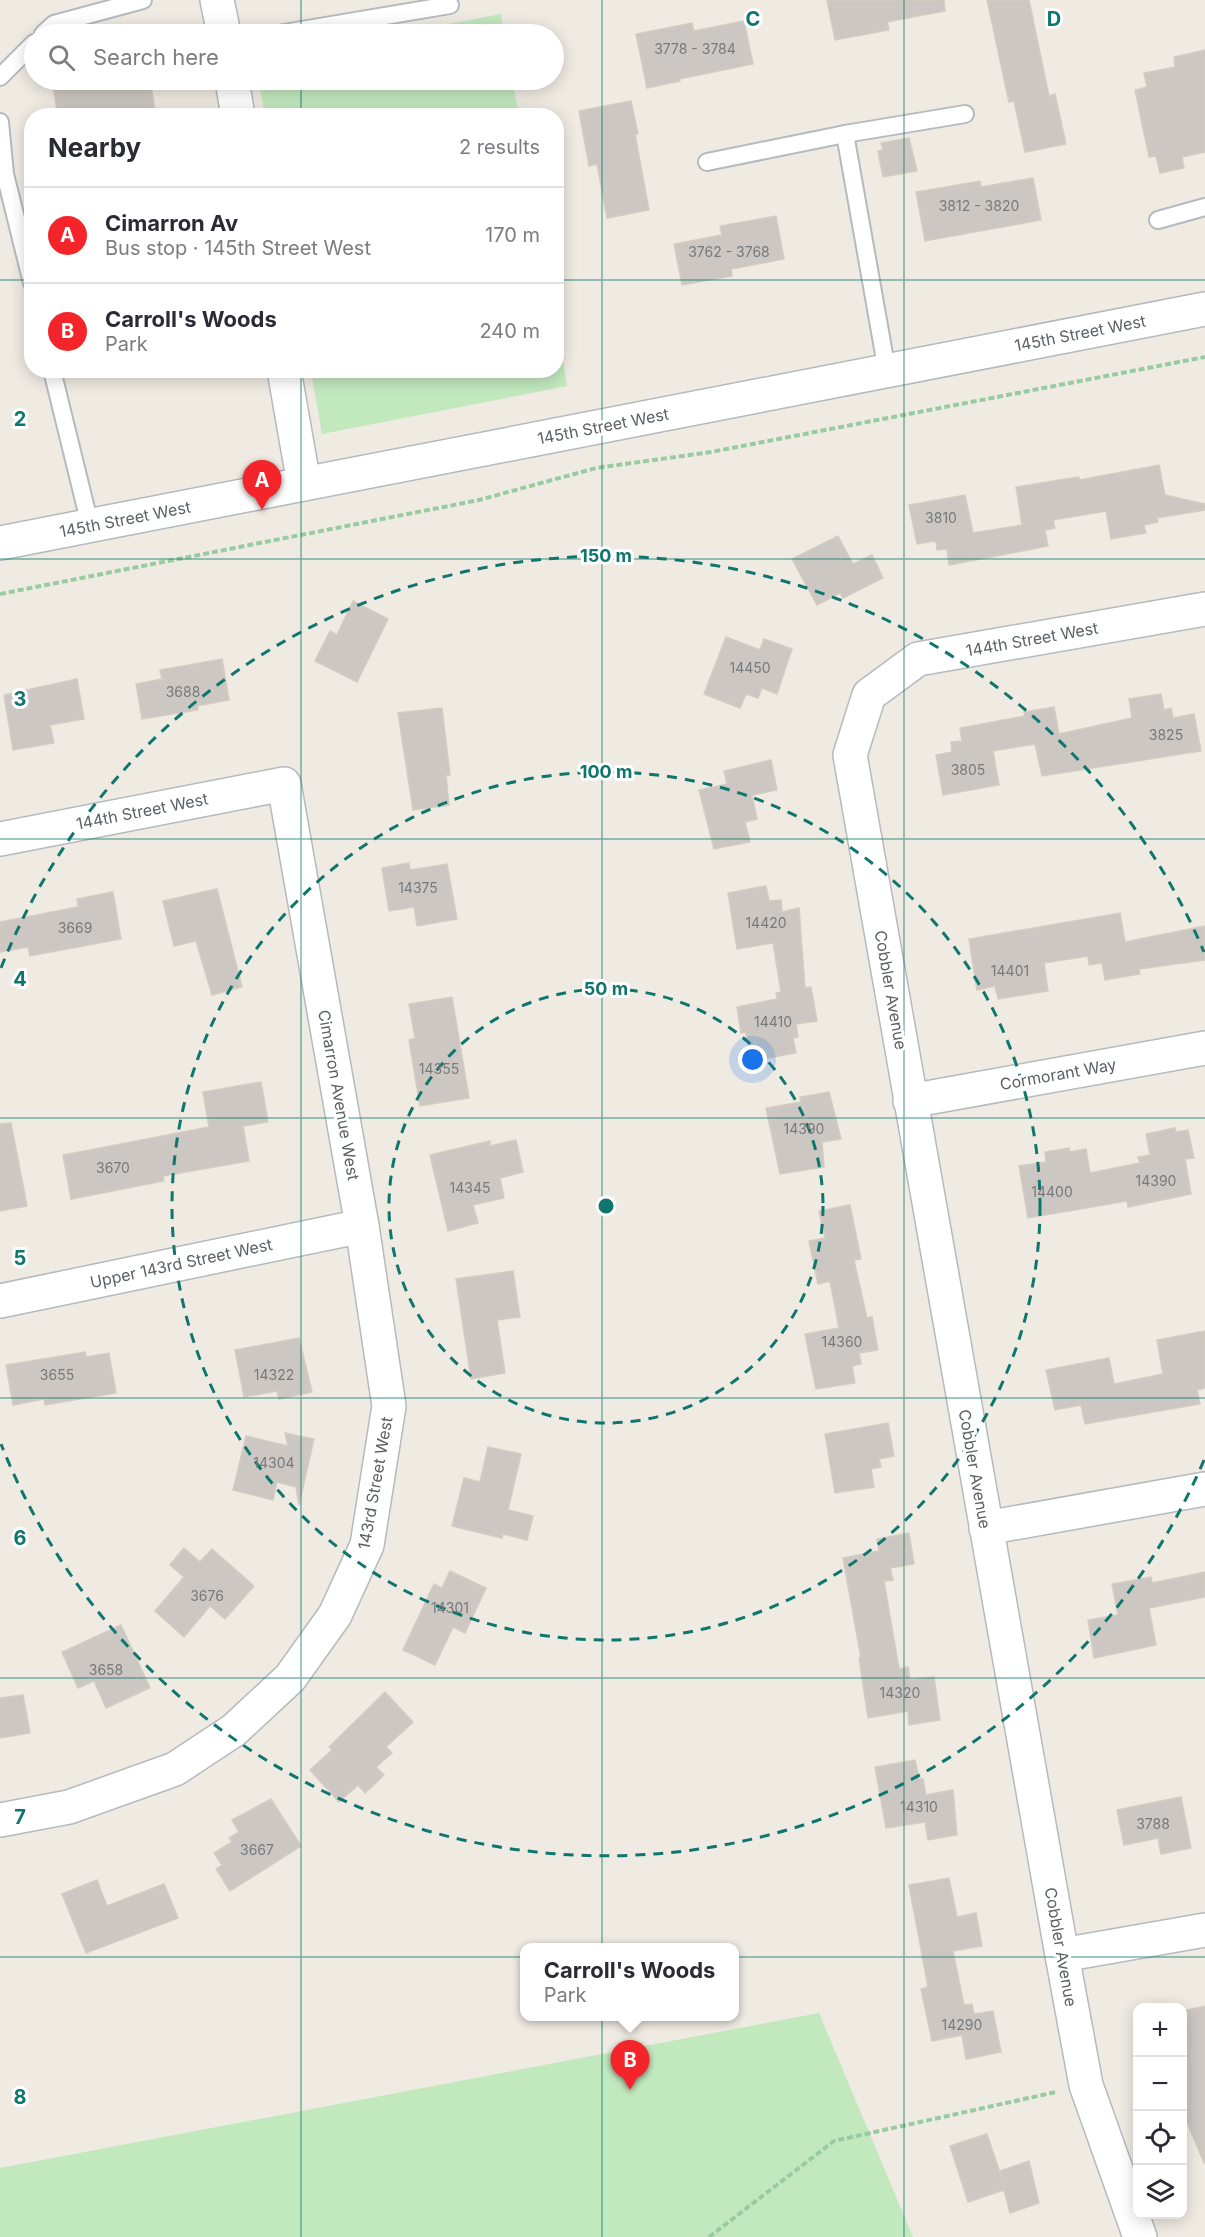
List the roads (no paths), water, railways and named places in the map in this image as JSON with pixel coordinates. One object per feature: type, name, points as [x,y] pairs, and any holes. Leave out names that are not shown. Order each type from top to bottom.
[{"type":"street","points":[[217,0],[222,24]]},
{"type":"street","points":[[234,90],[237,108]]},
{"type":"street","name":"145th Street West","points":[[0,543],[1205,309]]},
{"type":"street","points":[[285,378],[304,484]]},
{"type":"street","name":"144th Street West","points":[[869,695],[918,659],[1205,609]]},
{"type":"street","name":"Cobbler Avenue","points":[[869,695],[850,754],[910,1101],[1086,2085],[1140,2237]]},
{"type":"street","name":"144th Street West","points":[[0,839],[284,784]]},
{"type":"street","name":"Cimarron Avenue West","points":[[284,784],[362,1226],[389,1406]]},
{"type":"street","name":"Cormorant Way","points":[[910,1101],[1205,1048]]},
{"type":"street","name":"Upper 143rd Street West","points":[[0,1301],[362,1226]]},
{"type":"street","name":"143rd Street West","points":[[0,1820],[69,1807],[175,1769],[234,1730],[290,1678],[335,1615],[367,1545],[389,1406]]},
{"type":"street","points":[[986,1528],[1205,1488]]},
{"type":"street","points":[[1062,1955],[1205,1930]]},
{"type":"lane","points":[[54,24],[143,0]]},
{"type":"lane","points":[[337,24],[450,5]]},
{"type":"lane","points":[[0,77],[24,53]]},
{"type":"lane","points":[[707,162],[845,134],[965,114]]},
{"type":"lane","points":[[0,122],[5,174],[24,251]]},
{"type":"lane","points":[[845,134],[886,371]]},
{"type":"lane","points":[[1158,220],[1205,207]]},
{"type":"lane","points":[[54,378],[90,525]]},
{"type":"place","name":"Cimarron Av","points":[[262,510]]},
{"type":"place","name":"Carroll's Woods","points":[[630,2090]]}]
